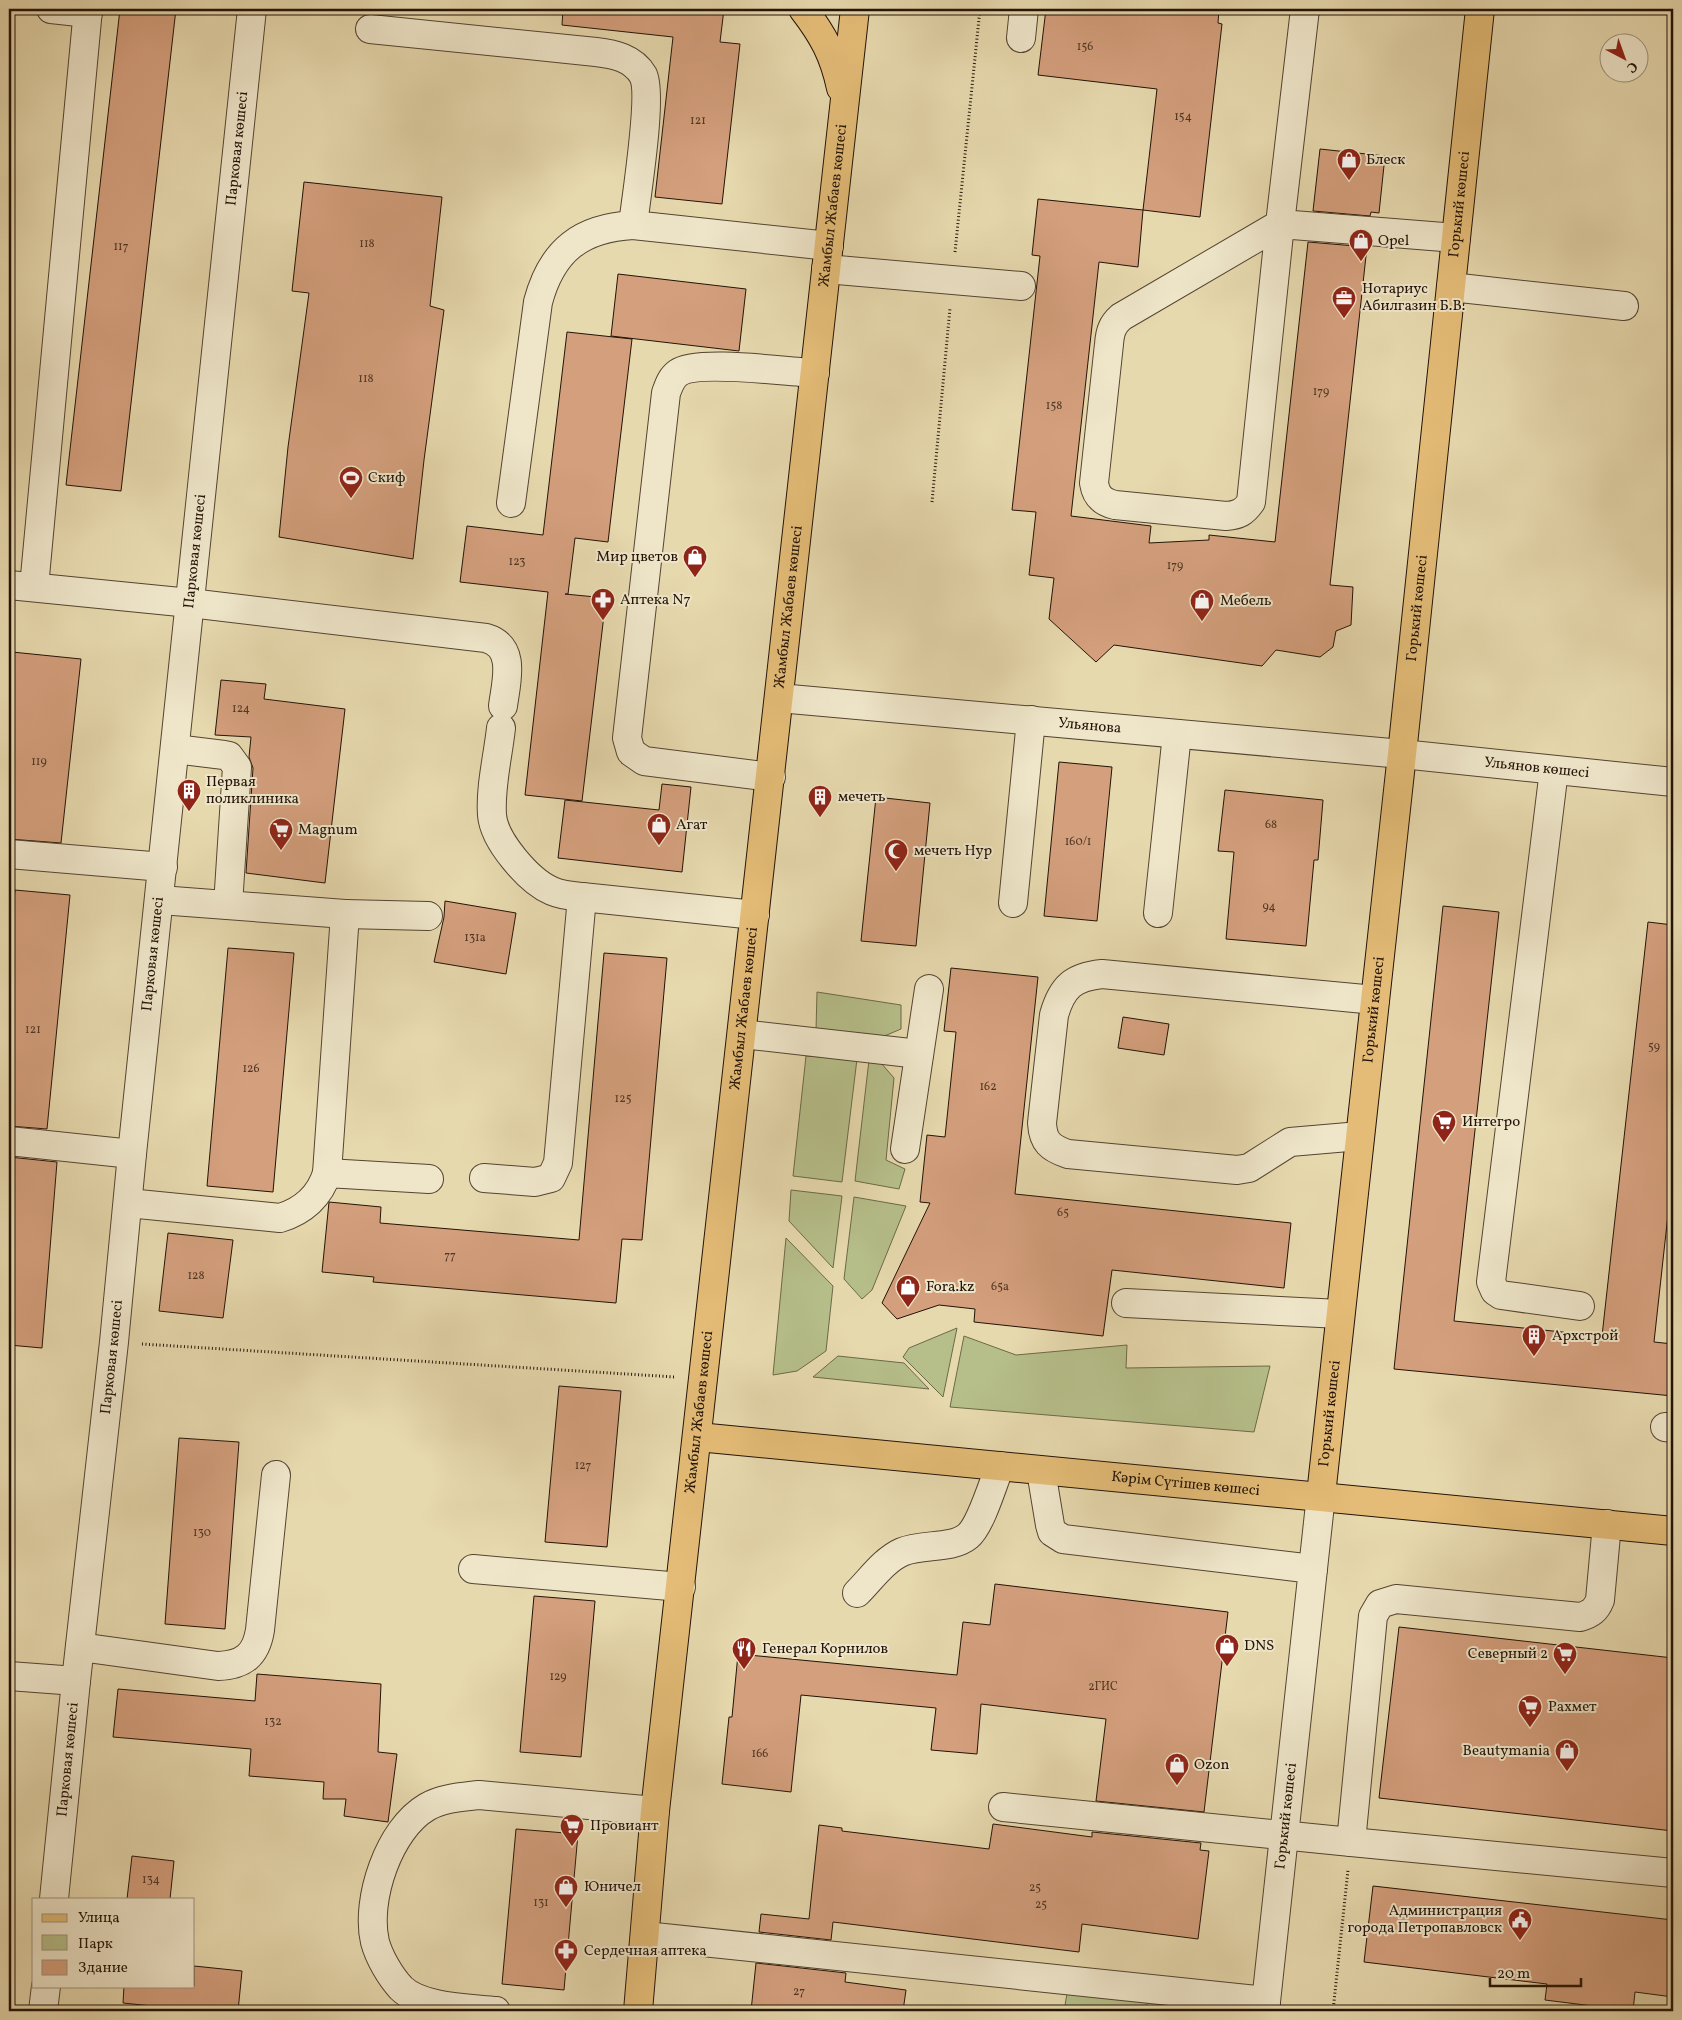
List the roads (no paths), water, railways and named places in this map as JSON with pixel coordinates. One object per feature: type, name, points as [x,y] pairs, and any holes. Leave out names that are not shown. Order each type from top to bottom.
[{"type":"main road","points":[[803,9],[822,34],[831,51],[837,69],[844,105]]},
{"type":"main road","name":"Жамбыл Жабаев көшесі","points":[[638,2011],[655,1811],[855,9]]},
{"type":"main road","name":"Горький көшесі","points":[[1321,1496],[1402,754],[1480,9]]},
{"type":"main road","name":"Кәрім Сүтішев көшесі","points":[[698,1437],[1673,1531]]},
{"type":"street","points":[[51,9],[88,11],[21,586],[190,603],[492,640],[499,645],[507,658],[492,817],[504,845],[517,861],[543,886],[554,892],[582,897],[755,916]]},
{"type":"street","name":"Парковая көшесі","points":[[54,1898],[114,1342],[252,9]]},
{"type":"street","points":[[1021,38],[1024,9]]},
{"type":"street","points":[[1305,9],[1280,224],[1251,502],[1245,510],[1237,515],[1226,516],[1106,503],[1099,498],[1095,491],[1094,483],[1110,333],[1114,323],[1130,311],[1280,224],[1456,238]]},
{"type":"street","points":[[370,29],[607,53],[618,55],[636,66],[646,82],[646,104],[633,225]]},
{"type":"street","points":[[511,503],[538,302],[543,285],[553,265],[569,246],[590,232],[611,226],[633,225],[827,258],[1021,286]]},
{"type":"street","points":[[1451,287],[1624,306]]},
{"type":"street","points":[[771,777],[644,761],[631,752],[629,745],[630,718],[666,393],[670,381],[679,372],[704,366],[815,373]]},
{"type":"street","name":"Ульянова","points":[[779,698],[1402,754]]},
{"type":"street","points":[[1013,903],[1031,720]]},
{"type":"street","points":[[1158,913],[1177,734]]},
{"type":"street","points":[[175,749],[229,756],[237,767],[228,905]]},
{"type":"street","name":"Ульянов көшесі","points":[[1402,754],[1673,782]]},
{"type":"street","points":[[1554,770],[1491,1282],[1501,1296],[1580,1306]]},
{"type":"street","points":[[9,854],[163,867]]},
{"type":"street","points":[[484,1178],[535,1182],[551,1178],[555,1172],[582,897]]},
{"type":"street","points":[[160,900],[345,914],[428,916]]},
{"type":"street","points":[[128,1203],[280,1218],[295,1213],[317,1195],[327,1173],[345,914]]},
{"type":"street","points":[[1360,1136],[1290,1142],[1249,1168],[1237,1170],[1068,1154],[1048,1144],[1042,1134],[1042,1123],[1058,1001],[1070,984],[1086,976],[1102,974],[1375,1000]]},
{"type":"street","points":[[905,1149],[928,989]]},
{"type":"street","points":[[742,1034],[919,1054]]},
{"type":"street","points":[[9,1141],[132,1154]]},
{"type":"street","points":[[327,1173],[429,1179]]},
{"type":"street","points":[[1126,1304],[1340,1314]]},
{"type":"street","points":[[857,1592],[887,1562],[901,1552],[915,1548],[955,1543],[968,1536],[976,1526],[1000,1466]]},
{"type":"street","points":[[1041,1471],[1052,1532],[1062,1540],[1313,1569]]},
{"type":"street","points":[[80,1647],[218,1666],[230,1665],[249,1656],[255,1648],[260,1630],[276,1475]]},
{"type":"street","name":"Горький көшесі","points":[[1266,2006],[1321,1496]]},
{"type":"street","points":[[1352,1842],[1373,1616],[1380,1604],[1396,1599],[1580,1617],[1587,1615],[1597,1607],[1600,1600],[1607,1524]]},
{"type":"street","points":[[473,1569],[681,1587]]},
{"type":"street","points":[[9,1676],[76,1681]]},
{"type":"street","points":[[496,2011],[444,2005],[418,1999],[402,1989],[385,1966],[375,1941],[374,1911],[378,1881],[388,1851],[405,1826],[427,1807],[454,1797],[479,1795],[655,1811]]},
{"type":"street","points":[[1003,1807],[1673,1873]]},
{"type":"street","points":[[645,1936],[1266,2006]]},
{"type":"street","points":[[43,2011],[46,1988]]},
{"type":"place","name":"Блеск","points":[[1349,181]]},
{"type":"place","name":"Opel","points":[[1361,262]]},
{"type":"place","name":"Нотариус Абилгазин Б.В.","points":[[1344,319]]},
{"type":"place","name":"Скиф","points":[[351,499]]},
{"type":"place","name":"Мир цветов","points":[[695,578]]},
{"type":"place","name":"Аптека N7","points":[[603,621]]},
{"type":"place","name":"Мебель","points":[[1202,622]]},
{"type":"place","name":"Первая поликлиника","points":[[189,812]]},
{"type":"place","name":"мечеть","points":[[820,818]]},
{"type":"place","name":"Агат","points":[[659,846]]},
{"type":"place","name":"Magnum","points":[[281,851]]},
{"type":"place","name":"мечеть Нур","points":[[896,872]]},
{"type":"place","name":"Интегро","points":[[1444,1143]]},
{"type":"place","name":"Fora.kz","points":[[908,1308]]},
{"type":"place","name":"Архстрой","points":[[1534,1357]]},
{"type":"place","name":"DNS","points":[[1227,1667]]},
{"type":"place","name":"Генерал Корнилов","points":[[744,1670]]},
{"type":"place","name":"Северный 2","points":[[1565,1675]]},
{"type":"place","name":"Рахмет","points":[[1530,1728]]},
{"type":"place","name":"Beautymania","points":[[1567,1772]]},
{"type":"place","name":"Ozon","points":[[1177,1786]]},
{"type":"place","name":"Провиант","points":[[572,1847]]},
{"type":"place","name":"Юничел","points":[[566,1908]]},
{"type":"place","name":"Администрация города Петропавловск","points":[[1520,1941]]},
{"type":"place","name":"Сердечная аптека","points":[[566,1972]]}]
